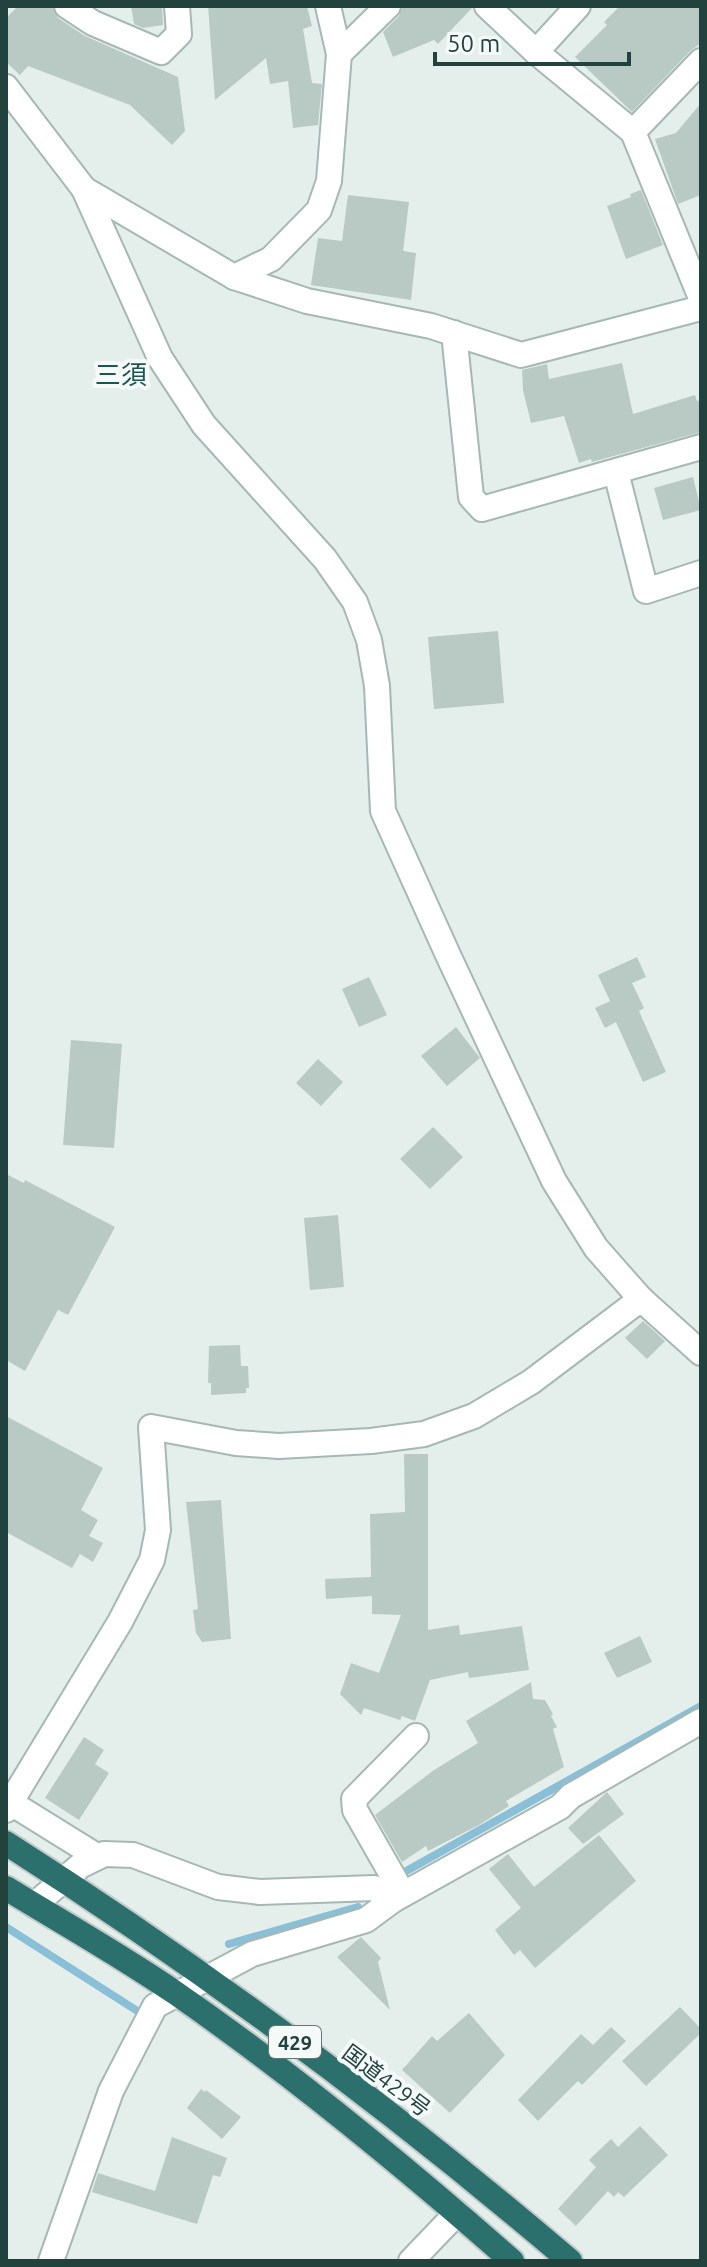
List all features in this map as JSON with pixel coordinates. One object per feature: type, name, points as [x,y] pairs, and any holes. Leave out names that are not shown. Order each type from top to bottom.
[{"type":"highway","name":"国道429号","points":[[6,1843],[208,1977],[499,2201],[570,2261]]},
{"type":"highway","name":"429","points":[[6,1888],[176,1994],[291,2078],[512,2261]]},
{"type":"highway","points":[[466,2221],[499,2201]]},
{"type":"street","points":[[67,6],[93,23],[161,52],[179,34],[177,6]]},
{"type":"street","points":[[234,277],[271,259],[319,210],[329,181],[339,54],[328,6]]},
{"type":"street","points":[[339,54],[388,6]]},
{"type":"street","points":[[487,6],[536,52],[633,132],[701,298]]},
{"type":"street","points":[[536,52],[578,6]]},
{"type":"street","points":[[633,132],[701,61]]},
{"type":"street","points":[[6,87],[84,189],[160,358],[204,425],[325,559],[355,602],[369,640],[377,686],[383,811],[448,955],[554,1181],[596,1248],[641,1299],[701,1353]]},
{"type":"street","points":[[84,189],[234,277],[307,301],[399,318],[521,355],[701,308]]},
{"type":"street","points":[[454,333],[471,497],[482,509],[701,447]]},
{"type":"street","points":[[616,472],[646,591],[701,573]]},
{"type":"street","points":[[98,1857],[8,1807],[120,1622],[152,1560],[158,1530],[151,1427],[236,1443],[279,1446],[371,1441],[424,1434],[474,1416],[531,1382],[641,1299]]},
{"type":"street","points":[[51,2261],[111,2091],[155,2006],[252,1954],[366,1920],[398,1897],[560,1807],[571,1796],[701,1721]]},
{"type":"street","points":[[398,1897],[355,1810],[354,1799],[416,1736]]},
{"type":"street","points":[[34,1905],[80,1866],[104,1854],[133,1855],[218,1887],[260,1892],[374,1888],[398,1897]]},
{"type":"street","points":[[411,2261],[466,2221]]},
{"type":"building","points":[[18,6],[52,6],[58,18],[85,36],[178,77],[185,131],[172,145],[130,105],[28,66],[20,75],[6,62],[6,18]]},
{"type":"building","points":[[131,6],[162,6],[163,25],[143,28],[134,24]]},
{"type":"building","points":[[208,6],[307,6],[312,26],[303,29],[312,83],[322,84],[318,125],[293,128],[288,81],[270,84],[266,58],[215,100]]},
{"type":"building","points":[[403,6],[472,8],[438,44],[434,40],[393,57],[383,32],[399,16]]},
{"type":"building","points":[[620,6],[701,6],[701,43],[632,112],[575,57],[607,25],[604,22]]},
{"type":"building","points":[[701,103],[701,195],[678,204],[655,139],[676,133]]},
{"type":"building","points":[[641,190],[663,245],[626,259],[607,206]]},
{"type":"building","points":[[348,195],[409,202],[403,251],[416,253],[411,300],[311,285],[318,238],[342,241]]},
{"type":"building","points":[[622,363],[633,414],[695,395],[697,401],[701,400],[701,432],[579,463],[564,416],[531,423],[522,370],[547,364],[549,379]]},
{"type":"building","points":[[693,477],[701,510],[663,520],[654,488]]},
{"type":"building","points":[[498,631],[504,703],[434,709],[428,637]]},
{"type":"building","points":[[637,957],[646,977],[632,983],[644,1008],[639,1011],[666,1072],[643,1082],[616,1022],[605,1028],[595,1008],[610,1001],[598,975]]},
{"type":"building","points":[[369,977],[387,1015],[359,1027],[342,989]]},
{"type":"building","points":[[456,1027],[480,1058],[447,1086],[421,1056]]},
{"type":"building","points":[[71,1040],[122,1044],[114,1148],[63,1145]]},
{"type":"building","points":[[318,1059],[343,1082],[321,1106],[296,1083]]},
{"type":"building","points":[[433,1127],[463,1157],[430,1189],[400,1159]]},
{"type":"building","points":[[6,1174],[24,1183],[25,1180],[115,1227],[68,1315],[58,1310],[25,1371],[6,1360]]},
{"type":"building","points":[[338,1215],[344,1287],[310,1290],[304,1218]]},
{"type":"building","points":[[643,1321],[665,1341],[647,1359],[625,1338]]},
{"type":"building","points":[[240,1345],[241,1366],[248,1366],[249,1388],[246,1388],[246,1393],[211,1395],[211,1383],[208,1383],[209,1346]]},
{"type":"building","points":[[6,1416],[103,1468],[81,1510],[98,1520],[89,1536],[103,1543],[93,1562],[80,1554],[72,1568],[6,1532]]},
{"type":"building","points":[[404,1454],[428,1454],[428,1630],[459,1625],[460,1635],[522,1626],[529,1670],[469,1678],[468,1672],[430,1680],[415,1721],[402,1716],[400,1720],[364,1708],[361,1715],[340,1694],[351,1663],[379,1673],[401,1615],[372,1614],[372,1596],[326,1599],[325,1579],[371,1577],[370,1514],[405,1512]]},
{"type":"building","points":[[221,1500],[231,1639],[202,1642],[196,1633],[193,1610],[198,1609],[186,1502]]},
{"type":"building","points":[[640,1636],[652,1662],[617,1678],[604,1653]]},
{"type":"building","points":[[531,1682],[533,1699],[545,1700],[553,1714],[551,1716],[557,1727],[553,1729],[564,1767],[506,1801],[509,1806],[479,1825],[428,1851],[426,1846],[402,1862],[375,1815],[434,1770],[478,1743],[466,1721]]},
{"type":"building","points":[[84,1737],[104,1750],[95,1764],[109,1773],[79,1820],[45,1798]]},
{"type":"building","points":[[607,1792],[624,1814],[583,1844],[568,1828]]},
{"type":"building","points":[[599,1835],[636,1881],[535,1968],[520,1950],[514,1955],[495,1930],[521,1908],[489,1869],[508,1854],[534,1887]]},
{"type":"building","points":[[361,1937],[381,1958],[378,1962],[390,2010],[337,1957]]},
{"type":"building","points":[[680,2007],[701,2029],[701,2033],[646,2086],[622,2061]]},
{"type":"building","points":[[469,2013],[505,2055],[450,2113],[402,2070],[432,2036],[437,2041]]},
{"type":"building","points":[[611,2027],[626,2041],[582,2085],[578,2081],[538,2121],[518,2100],[581,2034],[593,2045]]},
{"type":"building","points":[[201,2089],[241,2117],[222,2139],[187,2108]]},
{"type":"building","points":[[640,2126],[668,2155],[624,2197],[618,2192],[614,2197],[608,2191],[576,2226],[558,2209],[596,2167],[589,2160],[611,2139],[618,2147]]},
{"type":"building","points":[[172,2137],[227,2158],[220,2177],[213,2175],[197,2224],[92,2192],[98,2173],[155,2191]]},
{"type":"waterway","points":[[401,1874],[701,1706]]},
{"type":"waterway","points":[[229,1944],[358,1907]]},
{"type":"waterway","points":[[6,1927],[139,2012]]},
{"type":"district","name":"三須","points":[[121,374]]}]
